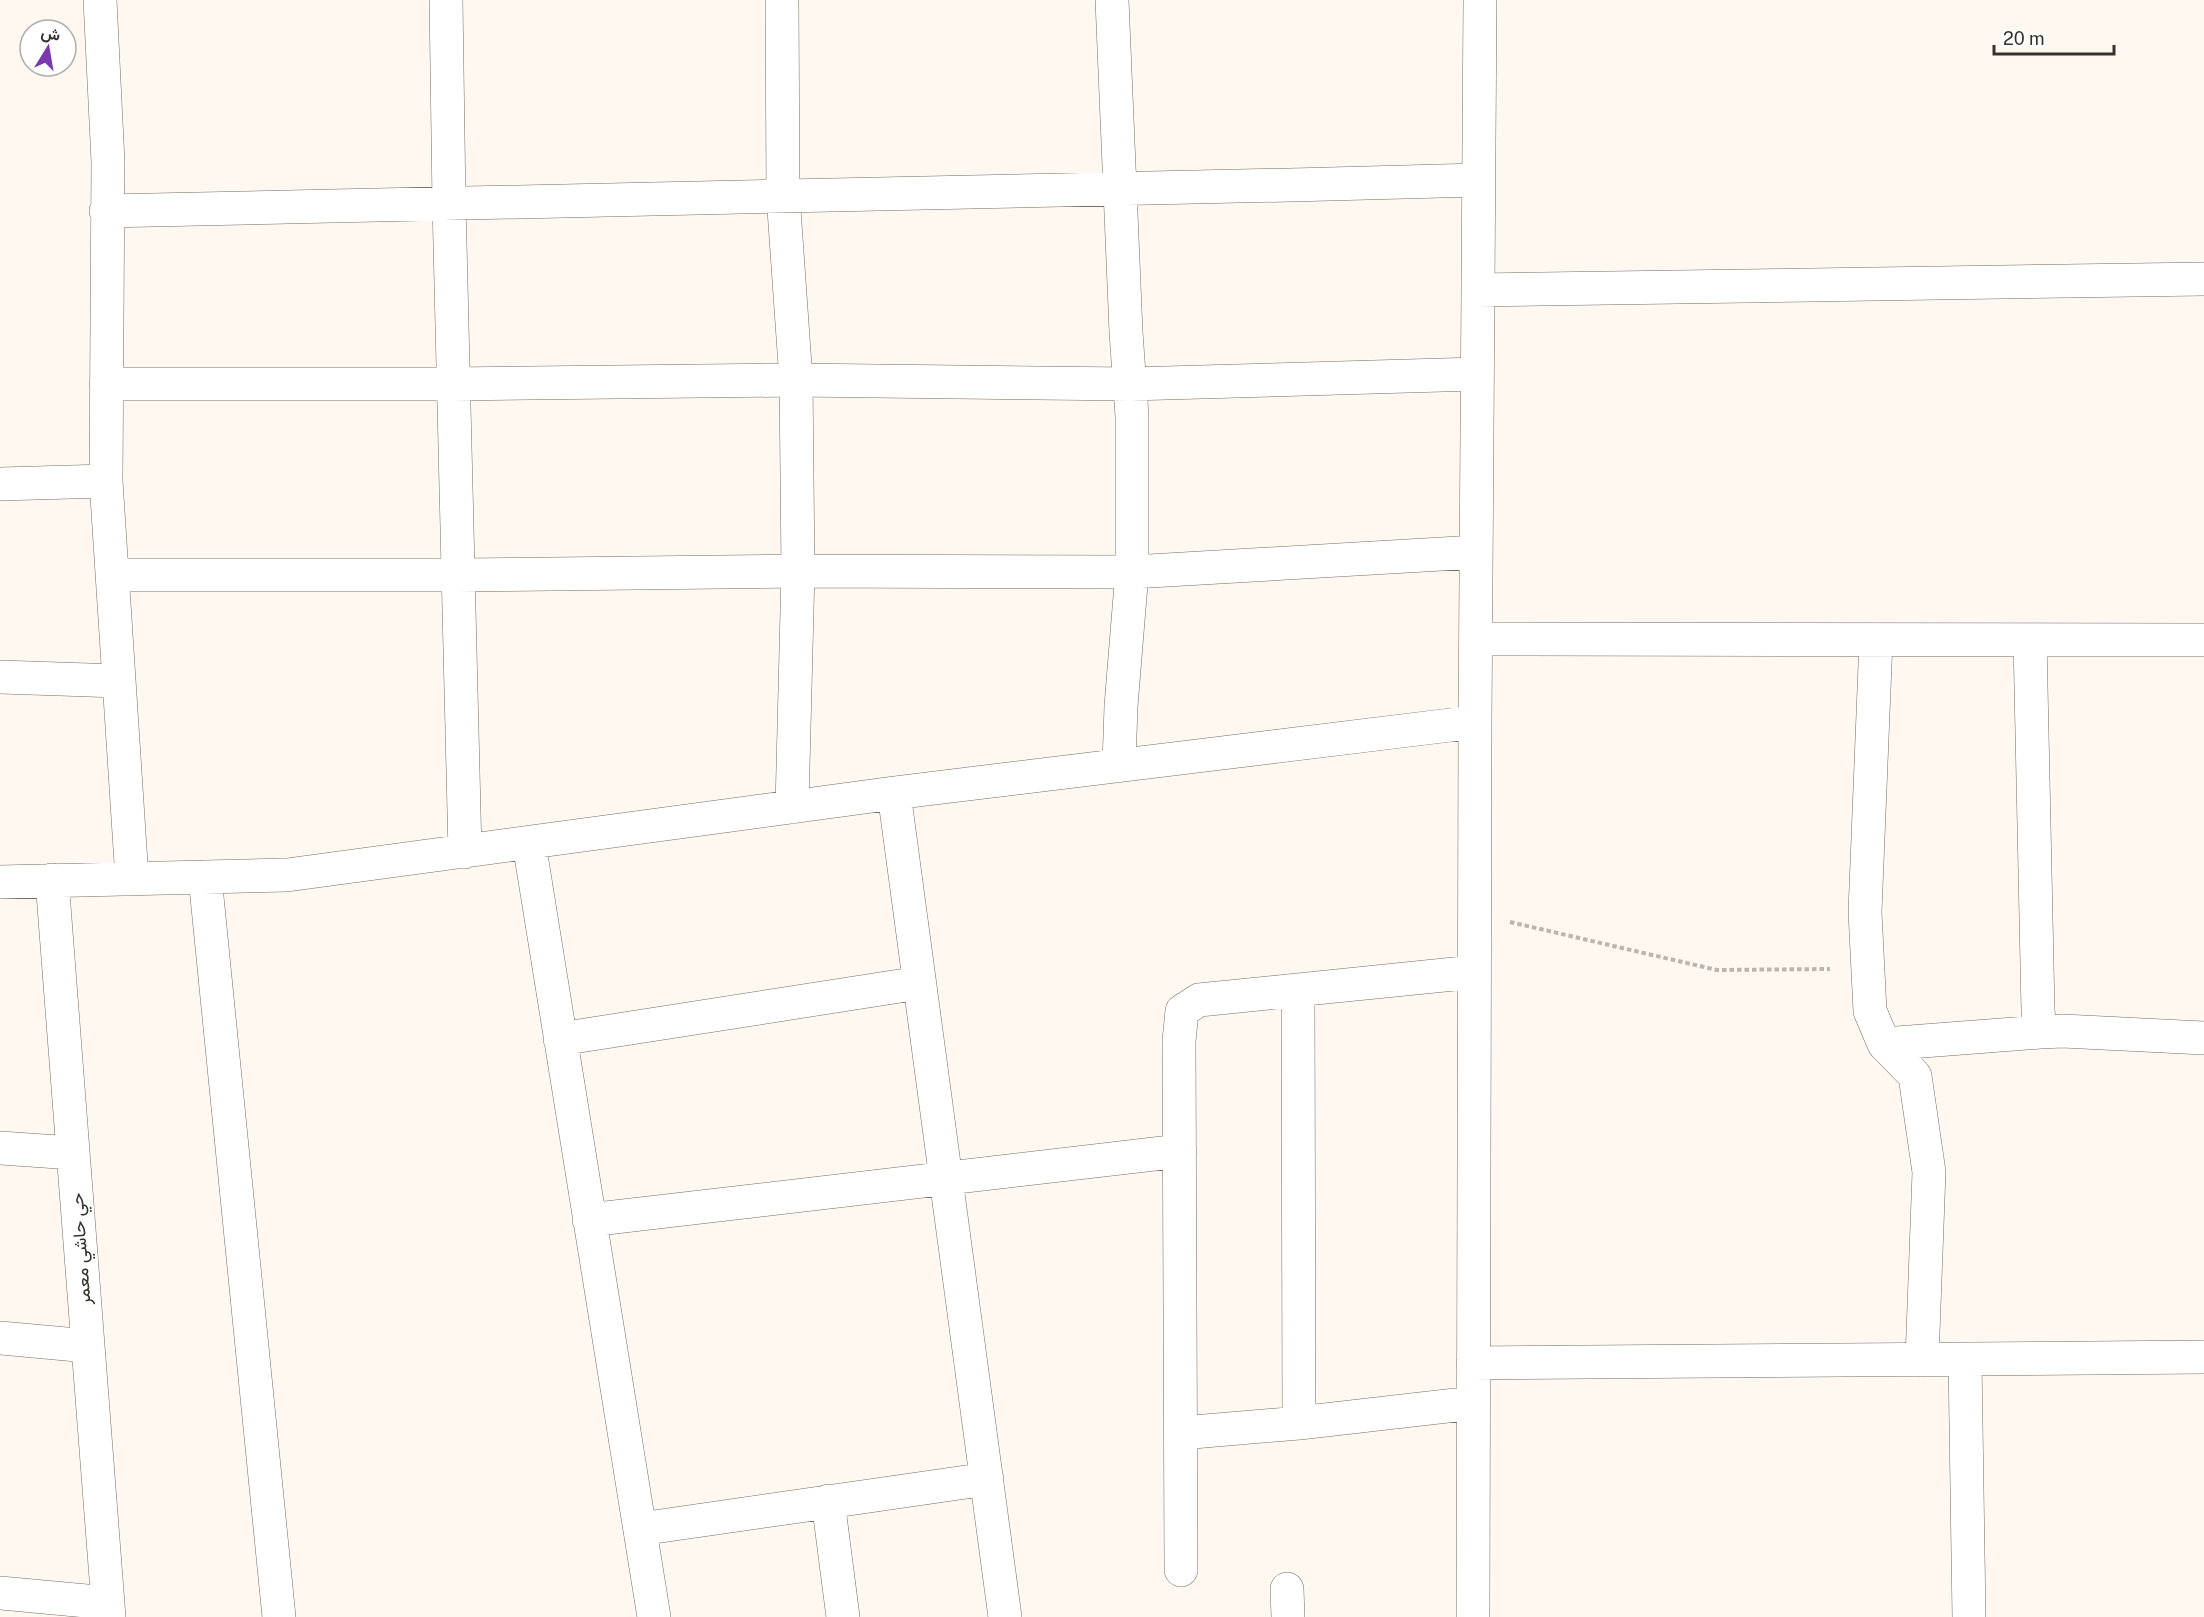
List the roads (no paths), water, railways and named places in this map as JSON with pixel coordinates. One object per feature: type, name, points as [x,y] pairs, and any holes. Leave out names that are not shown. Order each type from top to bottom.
[{"type":"street","points":[[100,0],[108,162],[106,481],[132,879]]},
{"type":"street","points":[[446,0],[465,852]]},
{"type":"street","points":[[782,0],[783,195],[796,380],[798,571],[792,807]]},
{"type":"street","points":[[1112,0],[1119,190],[1132,416],[1132,572],[1121,706],[1119,765]]},
{"type":"street","points":[[1473,1617],[1475,722],[1480,0]]},
{"type":"street","points":[[106,211],[783,195],[1119,190],[1478,180]]},
{"type":"street","points":[[1479,291],[2204,279]]},
{"type":"street","points":[[106,384],[453,384],[796,380],[1130,384],[1478,374]]},
{"type":"street","points":[[0,484],[106,481]]},
{"type":"street","points":[[112,575],[458,575],[798,571],[1132,572],[1476,552]]},
{"type":"street","points":[[1476,639],[2204,640]]},
{"type":"street","points":[[1876,640],[1865,912],[1870,1011],[1884,1044],[1915,1076],[1929,1172],[1922,1360]]},
{"type":"street","points":[[2030,640],[2040,1032]]},
{"type":"street","points":[[0,677],[119,681]]},
{"type":"street","points":[[0,882],[287,875],[894,793],[1475,722]]},
{"type":"street","points":[[894,793],[1005,1617]]},
{"type":"street","points":[[529,843],[654,1617]]},
{"type":"street","points":[[205,877],[279,1617]]},
{"type":"street","name":"حي حاشي معمر","points":[[52,880],[108,1610]]},
{"type":"street","points":[[1181,1570],[1179,1041],[1182,1011],[1199,1000],[1474,972]]},
{"type":"street","points":[[560,1039],[919,983]]},
{"type":"street","points":[[1298,990],[1299,1422]]},
{"type":"street","points":[[1884,1044],[2063,1031],[2204,1038]]},
{"type":"street","points":[[0,1148],[73,1153]]},
{"type":"street","points":[[589,1220],[1180,1151]]},
{"type":"street","points":[[0,1338],[88,1346]]},
{"type":"street","points":[[1473,1363],[2204,1357]]},
{"type":"street","points":[[1965,1359],[1969,1617]]},
{"type":"street","points":[[1181,1433],[1473,1403]]},
{"type":"street","points":[[640,1529],[987,1479]]},
{"type":"street","points":[[828,1501],[843,1617]]},
{"type":"street","points":[[0,1593],[108,1610]]}]
